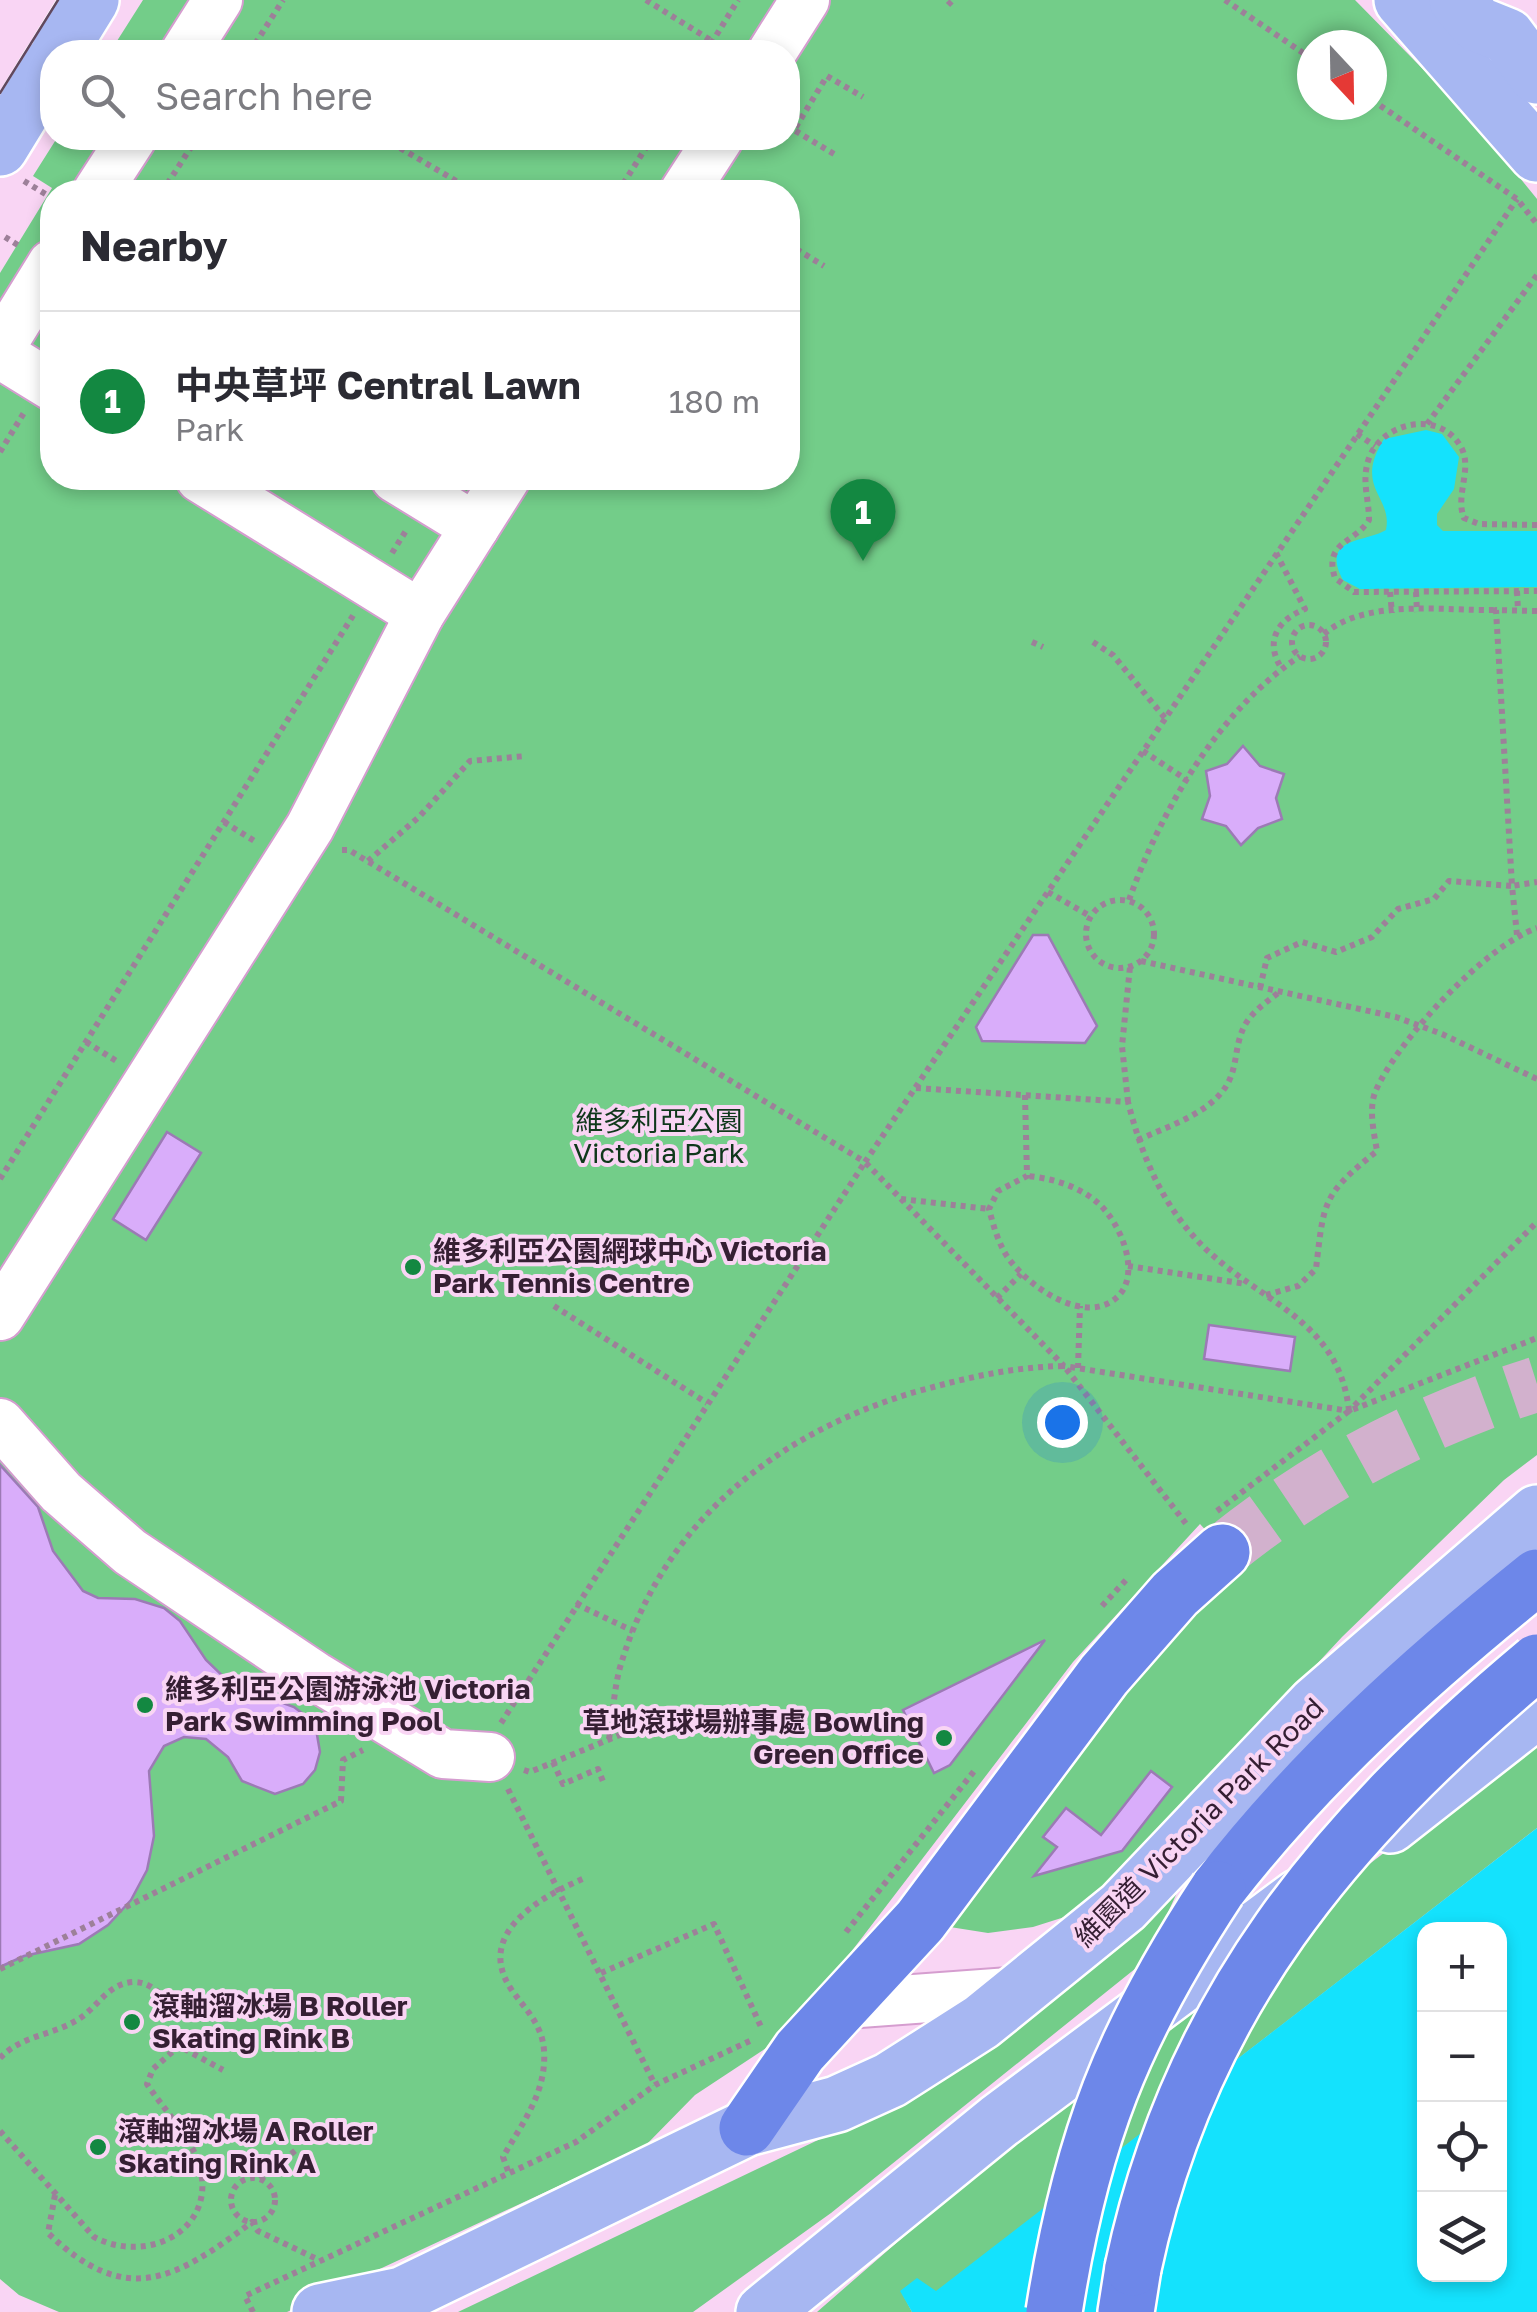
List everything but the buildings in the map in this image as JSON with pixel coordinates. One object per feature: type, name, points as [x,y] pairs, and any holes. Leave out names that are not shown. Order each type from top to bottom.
[{"type":"highway","points":[[748,2128],[800,2051],[920,1921],[1104,1675],[1175,1594],[1206,1541]]},
{"type":"highway","points":[[1054,2312],[1072,2207],[1106,2096],[1140,2016],[1218,1888],[1263,1830],[1359,1730],[1537,1577]]},
{"type":"highway","points":[[1126,2312],[1147,2203],[1166,2144],[1209,2044],[1248,1972],[1346,1846],[1435,1754],[1537,1662]]},
{"type":"main road","points":[[66,40],[91,0]]},
{"type":"main road","points":[[1402,0],[1527,176]]},
{"type":"main road","points":[[0,148],[40,82]]},
{"type":"main road","name":"維園道 Victoria Park Road","points":[[320,2286],[393,2303],[748,2128],[838,2104],[890,2080],[1023,1991],[1123,1906],[1316,1704],[1537,1513]]},
{"type":"main road","points":[[764,2312],[999,2122],[1261,1926],[1537,1710]]},
{"type":"street","points":[[193,40],[218,0]]},
{"type":"street","points":[[780,40],[805,0]]},
{"type":"street","points":[[105,180],[124,150]]},
{"type":"street","points":[[692,180],[711,150]]},
{"type":"street","points":[[40,285],[0,351],[40,378]]},
{"type":"street","points":[[220,490],[420,614]]},
{"type":"street","points":[[414,490],[475,527]]},
{"type":"street","points":[[0,1316],[296,849],[420,614],[498,490]]},
{"type":"street","points":[[0,1423],[61,1492],[130,1552],[315,1676],[442,1754],[490,1756]]},
{"type":"street","points":[[846,2004],[1023,1991]]},
{"type":"path","points":[[258,40],[283,0]]},
{"type":"path","points":[[646,0],[709,40]]},
{"type":"path","points":[[713,40],[738,0]]},
{"type":"path","points":[[1225,0],[1297,49]]},
{"type":"path","points":[[800,120],[827,76],[863,98]]},
{"type":"path","points":[[1387,107],[1527,176]]},
{"type":"path","points":[[800,134],[834,154]]},
{"type":"path","points":[[170,180],[189,150]]},
{"type":"path","points":[[403,150],[455,180]]},
{"type":"path","points":[[626,180],[644,150]]},
{"type":"path","points":[[1527,176],[1537,224]]},
{"type":"path","points":[[654,2085],[490,1756],[506,1711],[865,1162],[1527,176]]},
{"type":"path","points":[[800,251],[824,266]]},
{"type":"path","points":[[1426,425],[1537,275]]},
{"type":"path","points":[[1537,525],[1479,524],[1464,518],[1465,457],[1460,445],[1443,429],[1426,425],[1391,430],[1375,446],[1365,474],[1368,520],[1337,546],[1333,570],[1348,590],[1537,591]]},
{"type":"path","points":[[1357,434],[1375,446]]},
{"type":"path","points":[[0,1179],[373,584],[410,490]]},
{"type":"path","points":[[1276,554],[1304,609],[1285,619],[1275,634],[1272,652],[1282,668]]},
{"type":"path","points":[[1517,591],[1518,610]]},
{"type":"path","points":[[1390,592],[1392,613]]},
{"type":"path","points":[[1416,592],[1417,612]]},
{"type":"path","points":[[1496,610],[1517,935]]},
{"type":"path","points":[[1324,634],[1312,626],[1297,632],[1293,648],[1300,656],[1311,659],[1321,654],[1324,634],[1346,620],[1392,613],[1537,611]]},
{"type":"path","points":[[1032,642],[1043,648]]},
{"type":"path","points":[[1094,642],[1113,655],[1165,718]]},
{"type":"path","points":[[1129,900],[1161,825],[1187,780],[1233,720],[1282,668],[1300,656]]},
{"type":"path","points":[[1143,751],[1187,780]]},
{"type":"path","points":[[368,861],[419,817],[470,761],[526,756]]},
{"type":"path","points":[[296,849],[349,850],[865,1162],[1064,1366],[1206,1541]]},
{"type":"path","points":[[1260,988],[1266,958],[1302,942],[1336,952],[1372,937],[1398,909],[1434,899],[1449,882],[1512,886],[1537,882]]},
{"type":"path","points":[[1048,892],[1091,916]]},
{"type":"path","points":[[1129,900],[1147,912],[1155,932],[1150,953],[1130,967],[1119,969],[1096,960],[1086,939],[1091,916],[1107,902],[1129,900]]},
{"type":"path","points":[[1265,1296],[1298,1286],[1316,1268],[1322,1207],[1345,1177],[1377,1151],[1375,1092],[1419,1026],[1434,1006],[1517,935],[1537,928]]},
{"type":"path","points":[[1141,961],[1419,1026],[1537,1079]]},
{"type":"path","points":[[1130,967],[1122,1046],[1128,1102],[1150,1172],[1196,1239],[1250,1285],[1311,1328],[1339,1361],[1349,1411]]},
{"type":"path","points":[[1138,1140],[1193,1114],[1221,1094],[1239,1059],[1241,1034],[1255,1011],[1279,992]]},
{"type":"path","points":[[915,1088],[1128,1102]]},
{"type":"path","points":[[1025,1095],[1027,1176]]},
{"type":"path","points":[[1027,1176],[1051,1178],[1097,1202],[1114,1222],[1128,1266],[1124,1287],[1115,1299],[1096,1307],[1080,1306],[1022,1274],[997,1236],[989,1209],[998,1191],[1027,1176]]},
{"type":"path","points":[[901,1199],[989,1209]]},
{"type":"path","points":[[1349,1411],[1537,1222]]},
{"type":"path","points":[[1128,1266],[1250,1285]]},
{"type":"path","points":[[997,1298],[1022,1274]]},
{"type":"path","points":[[554,1306],[708,1403]]},
{"type":"path","points":[[1078,1368],[1080,1306]]},
{"type":"path","points":[[609,1739],[620,1667],[633,1630],[674,1555],[706,1515],[790,1442],[842,1416],[1018,1366],[1064,1366],[1349,1411]]},
{"type":"path","points":[[576,1604],[633,1630]]},
{"type":"path","points":[[0,1969],[341,1801],[343,1760],[406,1730]]},
{"type":"path","points":[[490,1756],[530,1772],[632,1730]]},
{"type":"path","points":[[554,1762],[563,1784],[598,1769],[604,1784]]},
{"type":"path","points":[[508,2171],[502,2157],[532,2113],[544,2050],[533,2017],[504,1976],[502,1947],[524,1910],[584,1878]]},
{"type":"path","points":[[250,2311],[245,2296],[320,2286],[508,2171],[576,2142],[654,2085],[765,2034],[714,1924],[601,1973]]},
{"type":"path","points":[[0,2058],[24,2040],[75,2021],[109,1990],[124,1984],[152,1987],[168,2001]]},
{"type":"path","points":[[0,2131],[94,2238],[114,2248],[162,2245],[181,2232],[199,2196],[197,2158],[147,2084],[153,2069],[180,2046],[223,2070]]},
{"type":"path","points":[[296,2150],[260,2179],[240,2183],[232,2196],[239,2216],[252,2222],[320,2286]]},
{"type":"path","points":[[55,2194],[48,2233],[74,2258],[122,2280],[145,2280],[172,2273],[252,2222],[266,2218],[274,2207],[271,2187],[260,2179]]},
{"type":"green space","name":"維多利亞公園 Victoria Park","points":[[143,0],[1355,0],[1384,30],[1297,30],[1297,120],[1387,120],[1387,33],[1473,120],[1537,199],[1537,1455],[1504,1480],[1342,1637],[1154,1839],[1074,1914],[1033,1927],[988,1933],[950,1927],[1178,1626],[1243,1571],[1200,1524],[1073,1662],[789,2033],[695,2095],[645,2146],[287,2312],[59,2312],[19,2295],[0,2279],[0,273],[40,208],[40,490],[800,490],[800,180],[40,180],[33,176],[49,150],[800,150],[800,40],[118,40]]},
{"type":"green space","points":[[1537,1734],[1537,1828],[936,2292],[917,2279],[901,2291],[912,2312],[817,2312],[1018,2137]]},
{"type":"green space","points":[[1187,1871],[1146,1960],[831,2213],[693,2312],[458,2312],[885,2108]]},
{"type":"water","points":[[1426,430],[1442,434],[1459,457],[1454,489],[1437,514],[1437,525],[1443,531],[1537,531],[1537,587],[1360,589],[1343,580],[1337,566],[1341,549],[1386,530],[1387,518],[1372,469],[1384,439]]},
{"type":"water","points":[[1537,1828],[1537,2312],[912,2312],[900,2291],[917,2278],[936,2291]]},
{"type":"tunnel","points":[[1222,1552],[1295,1498],[1371,1453],[1452,1415],[1537,1384]]},
{"type":"tram line","points":[[0,93],[58,0]]},
{"type":"place","name":"中央草坪 Central Lawn","points":[[863,561]]},
{"type":"place","name":"維多利亞公園網球中心 Victoria Park Tennis Centre","points":[[413,1267]]},
{"type":"place","name":"維多利亞公園游泳池 Victoria Park Swimming Pool","points":[[145,1705]]},
{"type":"place","name":"草地滾球場辦事處 Bowling Green Office","points":[[944,1738]]},
{"type":"place","name":"滾軸溜冰場 B Roller Skating Rink B","points":[[132,2022]]},
{"type":"place","name":"滾軸溜冰場 A Roller Skating Rink A","points":[[98,2147]]}]
